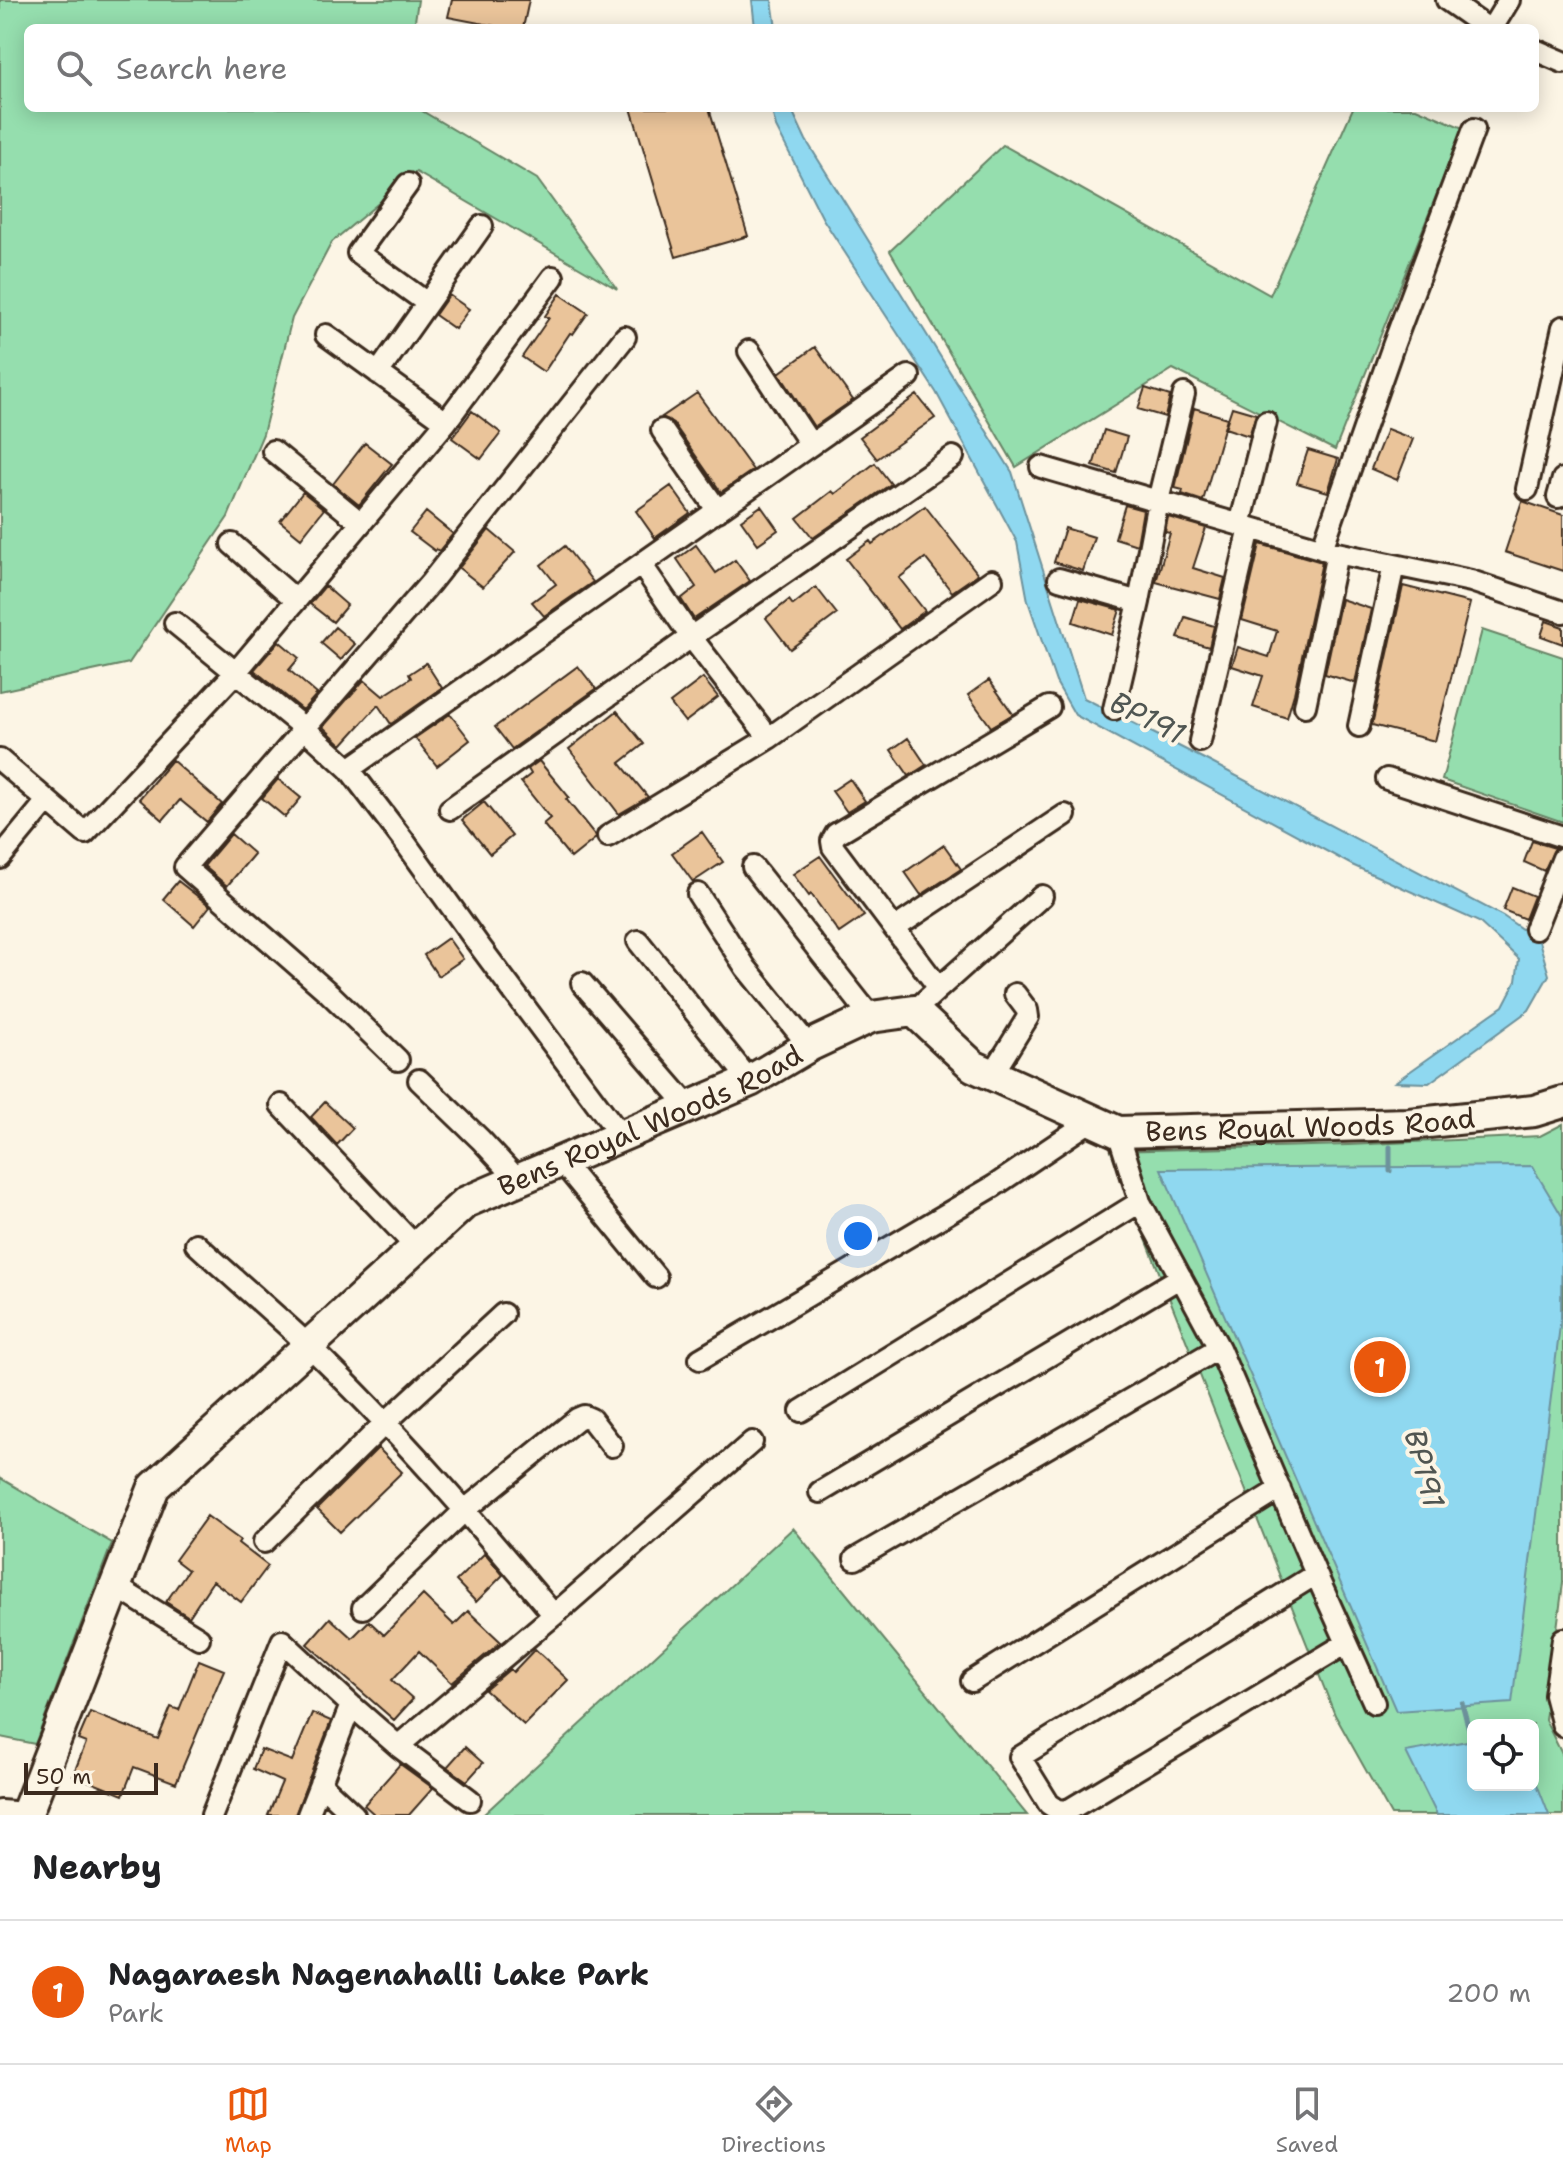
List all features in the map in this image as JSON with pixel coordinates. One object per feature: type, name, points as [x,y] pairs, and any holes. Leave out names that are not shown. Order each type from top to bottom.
[{"type":"street","points":[[1447,0],[1484,24]]},
{"type":"street","points":[[1493,24],[1509,0]]},
{"type":"street","points":[[1539,52],[1563,62]]},
{"type":"street","points":[[1305,706],[1329,551],[1393,346],[1474,129]]},
{"type":"street","points":[[408,184],[358,253],[427,303]]},
{"type":"street","points":[[378,373],[482,226]]},
{"type":"street","points":[[0,760],[85,833],[236,672],[446,422],[553,277]]},
{"type":"street","points":[[1527,489],[1563,327]]},
{"type":"street","points":[[326,335],[446,422]]},
{"type":"street","points":[[398,1060],[329,993],[185,867],[431,582],[625,337]]},
{"type":"street","points":[[749,351],[811,445]]},
{"type":"street","points":[[349,769],[909,376]]},
{"type":"street","points":[[1114,709],[1184,394]]},
{"type":"street","points":[[1200,741],[1266,422]]},
{"type":"street","points":[[662,430],[718,511]]},
{"type":"street","points":[[273,451],[361,523]]},
{"type":"street","points":[[450,809],[691,637],[953,457]]},
{"type":"street","points":[[1041,467],[1329,551],[1471,581],[1563,612]]},
{"type":"street","points":[[232,544],[296,600]]},
{"type":"street","points":[[641,564],[691,637],[769,738]]},
{"type":"street","points":[[1359,726],[1394,565]]},
{"type":"street","points":[[1059,579],[1139,602]]},
{"type":"street","points":[[608,836],[769,738],[992,580]]},
{"type":"street","points":[[175,623],[304,728],[349,769],[621,1136]]},
{"type":"street","points":[[939,988],[833,847],[832,841],[836,834],[1049,707]]},
{"type":"street","points":[[1387,779],[1563,837]]},
{"type":"street","points":[[0,858],[47,801]]},
{"type":"street","points":[[895,928],[1065,815]]},
{"type":"street","points":[[1535,929],[1563,858]]},
{"type":"street","points":[[753,867],[871,1017]]},
{"type":"street","points":[[698,894],[746,968],[809,1046]]},
{"type":"street","points":[[914,1011],[1042,896]]},
{"type":"street","points":[[638,941],[750,1081]]},
{"type":"street","points":[[582,983],[689,1107]]},
{"type":"street","points":[[992,1075],[1028,1017],[1027,1010],[1015,994]]},
{"type":"street","name":"Bens Royal Woods Road","points":[[17,1813],[115,1586],[154,1487],[466,1202],[750,1081],[809,1046],[871,1017],[914,1011],[973,1066],[1105,1126],[1409,1124],[1534,1111],[1563,1102]]},
{"type":"street","points":[[419,1080],[518,1180]]},
{"type":"street","points":[[281,1105],[416,1247]]},
{"type":"street","points":[[700,1359],[994,1186],[1105,1126],[1140,1202],[1219,1348],[1374,1703]]},
{"type":"street","points":[[561,1161],[656,1277]]},
{"type":"street","points":[[801,1411],[1140,1202]]},
{"type":"street","points":[[196,1244],[309,1346],[385,1423],[465,1510],[554,1615]]},
{"type":"street","points":[[820,1492],[1181,1277]]},
{"type":"street","points":[[264,1542],[385,1423],[503,1314]]},
{"type":"street","points":[[855,1559],[1219,1348]]},
{"type":"street","points":[[363,1608],[465,1510],[577,1419],[584,1416],[591,1419],[612,1446]]},
{"type":"street","points":[[398,1746],[752,1442]]},
{"type":"street","points":[[972,1681],[1280,1489]]},
{"type":"street","points":[[1316,1574],[1020,1757],[1049,1804],[1067,1811],[1347,1643]]},
{"type":"street","points":[[115,1586],[199,1638]]},
{"type":"street","points":[[1563,1639],[1555,1695],[1563,1726]]},
{"type":"street","points":[[212,1815],[282,1641],[398,1746],[470,1800]]},
{"type":"street","points":[[308,1815],[351,1705]]},
{"type":"street","points":[[320,1783],[354,1815]]},
{"type":"green space","points":[[0,0],[418,0],[415,24],[24,24],[24,112],[424,112],[537,179],[617,289],[416,172],[332,242],[292,318],[263,434],[228,517],[129,663],[0,691]]},
{"type":"green space","points":[[1351,112],[1425,112],[1463,128],[1335,450],[1173,369],[1016,467],[890,251],[1003,145],[1270,295]]},
{"type":"green space","points":[[1482,630],[1563,657],[1563,822],[1442,780]]},
{"type":"green space","points":[[1563,1124],[1563,1583],[1545,1720],[1563,1756],[1563,1815],[1391,1815],[1335,1715],[1111,1151],[1540,1136]]},
{"type":"green space","points":[[0,1478],[112,1543],[35,1744],[0,1737]]},
{"type":"green space","points":[[793,1528],[1027,1815],[483,1815]]},
{"type":"water","points":[[752,0],[772,0],[775,24],[755,24]]},
{"type":"water","points":[[772,112],[793,112],[806,140],[1012,472],[1084,698],[1503,916],[1539,941],[1549,975],[1529,1010],[1429,1083],[1395,1082],[1503,1006],[1516,981],[1519,959],[1479,922],[1352,865],[1075,715],[1056,682],[1028,601],[1017,542],[936,392],[823,219],[776,127]]},
{"type":"water","points":[[1532,1166],[1562,1216],[1561,1318],[1512,1703],[1396,1711],[1161,1169]]},
{"type":"water","points":[[1467,1741],[1467,1791],[1539,1789],[1549,1815],[1437,1815],[1406,1752]]},
{"type":"building","points":[[452,0],[529,0],[524,24],[484,24],[448,17]]},
{"type":"building","points":[[632,112],[710,112],[748,236],[676,257]]},
{"type":"building","points":[[560,294],[588,313],[573,334],[570,333],[544,372],[522,357],[549,318],[545,316]]},
{"type":"building","points":[[449,295],[469,309],[455,329],[435,315]]},
{"type":"building","points":[[815,347],[853,400],[814,427],[779,373]]},
{"type":"building","points":[[1145,388],[1170,396],[1165,417],[1138,409]]},
{"type":"building","points":[[697,393],[753,470],[721,492],[673,423],[662,417]]},
{"type":"building","points":[[917,395],[935,418],[877,459],[860,437]]},
{"type":"building","points":[[1232,407],[1256,414],[1249,436],[1225,428]]},
{"type":"building","points":[[1194,408],[1227,418],[1203,501],[1182,494],[1183,490],[1175,488]]},
{"type":"building","points":[[472,411],[501,433],[481,459],[452,438]]},
{"type":"building","points":[[1387,429],[1413,439],[1397,480],[1371,469]]},
{"type":"building","points":[[1104,430],[1127,437],[1116,473],[1093,466]]},
{"type":"building","points":[[365,443],[392,464],[359,505],[333,484]]},
{"type":"building","points":[[1308,450],[1338,459],[1328,492],[1297,483]]},
{"type":"building","points":[[875,463],[891,484],[813,538],[797,518]]},
{"type":"building","points":[[671,486],[690,513],[655,538],[636,511]]},
{"type":"building","points":[[303,492],[324,509],[301,538],[280,521]]},
{"type":"building","points":[[1522,501],[1563,515],[1563,571],[1505,552]]},
{"type":"building","points":[[1125,505],[1143,510],[1137,545],[1115,538]]},
{"type":"building","points":[[761,506],[778,530],[758,544],[741,520]]},
{"type":"building","points":[[925,506],[978,574],[952,592],[925,558],[899,578],[925,611],[900,629],[846,559]]},
{"type":"building","points":[[426,512],[453,534],[439,551],[410,532]]},
{"type":"building","points":[[1168,517],[1206,528],[1193,568],[1225,578],[1220,599],[1156,582],[1170,533],[1165,532]]},
{"type":"building","points":[[1065,528],[1094,537],[1083,571],[1054,562]]},
{"type":"building","points":[[489,530],[515,552],[483,587],[459,568]]},
{"type":"building","points":[[1260,544],[1322,562],[1287,718],[1253,707],[1263,676],[1232,666],[1238,647],[1269,657],[1277,631],[1242,620]]},
{"type":"building","points":[[696,545],[716,573],[735,560],[750,581],[694,619],[681,599],[696,587],[677,559]]},
{"type":"building","points":[[565,546],[593,582],[544,616],[532,602],[556,584],[541,565]]},
{"type":"building","points":[[325,586],[347,605],[333,622],[310,604]]},
{"type":"building","points":[[1403,586],[1470,603],[1435,741],[1372,725]]},
{"type":"building","points":[[816,587],[837,614],[790,649],[766,618],[789,600],[793,605]]},
{"type":"building","points":[[1080,599],[1120,610],[1112,635],[1073,622]]},
{"type":"building","points":[[1341,599],[1371,609],[1355,683],[1325,674]]},
{"type":"building","points":[[1185,617],[1214,626],[1209,647],[1178,638]]},
{"type":"building","points":[[1546,621],[1563,627],[1563,644],[1541,636]]},
{"type":"building","points":[[335,627],[355,644],[341,660],[321,643]]},
{"type":"building","points":[[279,641],[299,658],[289,670],[317,694],[303,710],[254,670]]},
{"type":"building","points":[[426,663],[442,688],[391,724],[378,705],[342,745],[323,727],[364,680],[383,696],[411,678],[409,674]]},
{"type":"building","points":[[578,666],[596,689],[512,749],[495,727]]},
{"type":"building","points":[[703,678],[718,697],[685,722],[670,703]]},
{"type":"building","points":[[989,680],[1013,714],[991,727],[968,695]]},
{"type":"building","points":[[617,711],[644,744],[620,763],[648,797],[619,814],[569,749]]},
{"type":"building","points":[[450,714],[470,740],[437,766],[415,738]]},
{"type":"building","points":[[908,738],[926,765],[909,776],[891,750]]},
{"type":"building","points":[[172,760],[222,804],[207,822],[180,800],[163,820],[139,799]]},
{"type":"building","points":[[539,761],[569,797],[566,799],[596,838],[571,858],[543,824],[550,818],[521,782],[531,774],[528,769]]},
{"type":"building","points":[[278,779],[301,798],[285,817],[262,798]]},
{"type":"building","points":[[850,779],[865,801],[847,812],[832,791]]},
{"type":"building","points":[[484,802],[512,836],[490,854],[462,820]]},
{"type":"building","points":[[702,832],[723,862],[693,882],[672,853]]},
{"type":"building","points":[[231,834],[254,854],[227,886],[204,866]]},
{"type":"building","points":[[1532,841],[1555,848],[1544,871],[1524,862]]},
{"type":"building","points":[[944,845],[961,869],[921,895],[905,872]]},
{"type":"building","points":[[820,856],[864,916],[839,933],[793,874]]},
{"type":"building","points":[[178,881],[210,906],[194,926],[163,899]]},
{"type":"building","points":[[1512,887],[1534,896],[1525,919],[1503,910]]},
{"type":"building","points":[[448,938],[463,959],[438,976],[424,955]]},
{"type":"building","points":[[325,1102],[353,1128],[337,1145],[311,1117]]},
{"type":"building","points":[[378,1448],[402,1472],[340,1532],[317,1509]]},
{"type":"building","points":[[207,1516],[268,1566],[241,1602],[213,1581],[189,1617],[166,1602],[188,1570],[175,1560]]},
{"type":"building","points":[[485,1553],[503,1575],[476,1602],[456,1581]]},
{"type":"building","points":[[423,1595],[454,1625],[468,1611],[501,1642],[452,1683],[419,1651],[392,1680],[413,1699],[394,1720],[307,1644],[330,1618],[352,1638],[369,1621],[384,1635]]},
{"type":"building","points":[[535,1649],[568,1680],[524,1725],[485,1690],[510,1669],[513,1672]]},
{"type":"building","points":[[199,1660],[224,1670],[176,1783],[134,1767],[123,1795],[73,1775],[86,1743],[78,1740],[90,1712],[158,1739],[171,1707],[179,1710]]},
{"type":"building","points":[[312,1713],[331,1721],[295,1815],[268,1815],[282,1782],[253,1769],[261,1749],[292,1761]]},
{"type":"building","points":[[465,1747],[483,1763],[467,1781],[447,1767]]},
{"type":"building","points":[[400,1764],[433,1788],[409,1815],[375,1815],[364,1805]]},
{"type":"waterway","name":"BP191","points":[[1390,1147],[1390,1171]]},
{"type":"waterway","name":"BP191","points":[[1462,1703],[1467,1722]]},
{"type":"place","name":"Nagaraesh Nagenahalli Lake Park","points":[[1380,1367]]}]
